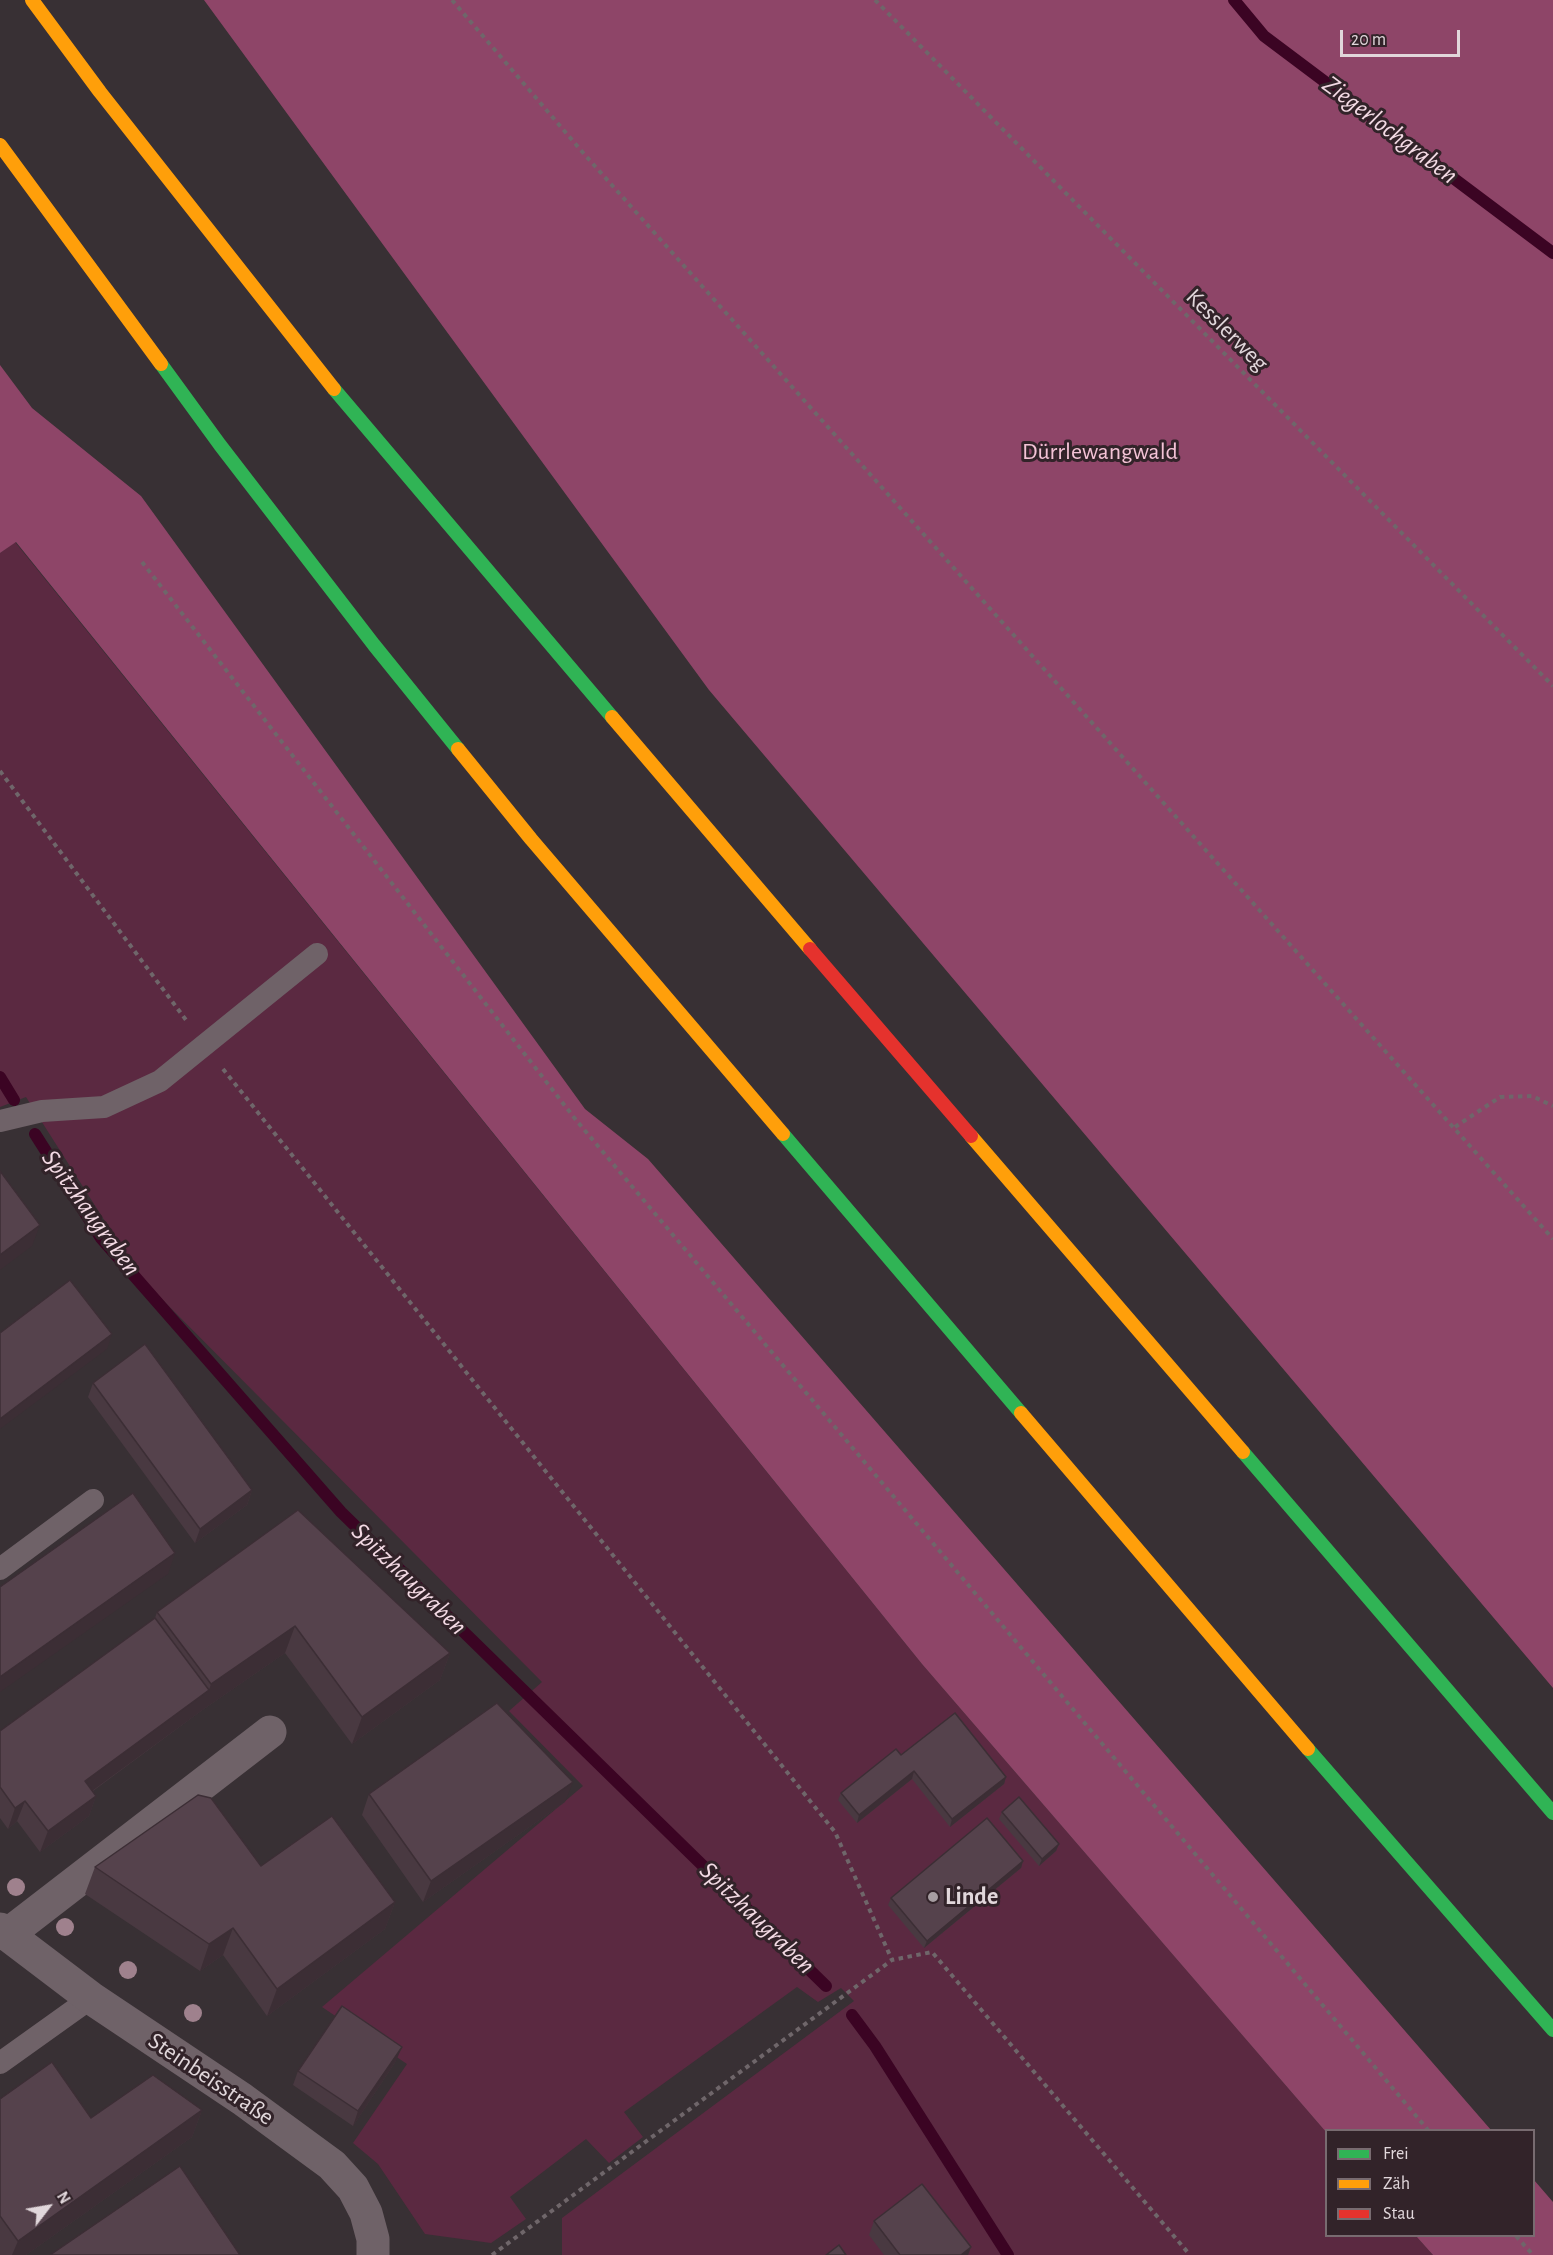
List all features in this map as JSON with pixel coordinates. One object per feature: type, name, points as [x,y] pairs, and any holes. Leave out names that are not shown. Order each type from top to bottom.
[{"type":"highway","points":[[32,0],[100,92],[314,365],[636,747],[1553,1814]]},
{"type":"highway","points":[[0,145],[220,445],[374,645],[531,839],[938,1318],[1553,2030]]},
{"type":"street","name":"Steinbeisstraße","points":[[270,1732],[3,1932],[91,1998],[242,2099],[332,2165],[353,2188],[366,2213],[373,2238],[373,2255]]},
{"type":"lane","points":[[0,1121],[42,1111],[104,1107],[160,1081],[317,954]]},
{"type":"lane","points":[[0,1569],[93,1500]]},
{"type":"lane","points":[[0,2063],[91,1998]]},
{"type":"path","points":[[452,0],[593,164],[1553,1239]]},
{"type":"path","name":"Kesslerweg","points":[[874,0],[1553,686]]},
{"type":"path","points":[[142,562],[576,1120],[1427,2129]]},
{"type":"path","points":[[0,771],[204,1045],[835,1832],[892,1960]]},
{"type":"path","points":[[1455,1127],[1500,1097],[1532,1095],[1553,1106]]},
{"type":"path","points":[[492,2255],[892,1960],[932,1952],[1190,2255]]},
{"type":"path","points":[[1518,2237],[1533,2255]]},
{"type":"shaded area","points":[[15,542],[922,1664],[1325,2131],[1325,2237],[1417,2237],[1433,2255],[562,2255],[562,2218],[854,2001],[841,1988],[818,2002],[797,1987],[624,2112],[643,2137],[609,2163],[586,2139],[510,2197],[526,2219],[491,2243],[425,2234],[378,2164],[353,2143],[407,2064],[322,2007],[583,1786],[509,1711],[542,1682],[141,1278],[26,1097],[0,1107],[0,553]]},
{"type":"green space","name":"Dürrlewangwald","points":[[204,0],[1553,0],[1553,1688],[709,690]]},
{"type":"green space","points":[[0,365],[32,408],[141,496],[585,1109],[648,1159],[1490,2129],[1325,2129],[1325,2131],[922,1664],[16,542],[0,553]]},
{"type":"green space","points":[[1535,2181],[1553,2202],[1553,2255],[1433,2255],[1417,2237],[1535,2237]]},
{"type":"building","points":[[0,1171],[40,1225],[0,1255]]},
{"type":"building","points":[[70,1280],[112,1334],[0,1419],[0,1333]]},
{"type":"building","points":[[145,1344],[252,1490],[200,1529],[93,1383]]},
{"type":"building","points":[[133,1493],[175,1553],[0,1677],[0,1587]]},
{"type":"building","points":[[298,1510],[450,1653],[362,1717],[295,1626],[211,1684],[157,1612]]},
{"type":"building","points":[[155,1618],[209,1690],[85,1781],[96,1796],[48,1831],[25,1801],[15,1808],[0,1787],[0,1731]]},
{"type":"building","points":[[497,1703],[573,1782],[431,1881],[369,1794]]},
{"type":"building","points":[[955,1713],[1006,1777],[952,1819],[914,1771],[859,1815],[841,1793],[896,1749],[901,1755]]},
{"type":"building","points":[[198,1795],[211,1798],[261,1866],[332,1816],[395,1902],[277,1989],[233,1928],[209,1944],[95,1867]]},
{"type":"building","points":[[1019,1797],[1059,1844],[1042,1859],[1002,1812]]},
{"type":"building","points":[[987,1818],[1023,1861],[927,1941],[891,1898]]},
{"type":"building","points":[[342,2006],[402,2047],[358,2111],[298,2071]]},
{"type":"building","points":[[52,2062],[91,2118],[153,2075],[202,2110],[18,2241],[0,2216],[0,2099]]},
{"type":"building","points":[[180,2166],[240,2255],[50,2255]]},
{"type":"building","points":[[922,2184],[971,2247],[961,2255],[900,2255],[874,2221]]},
{"type":"building","points":[[839,2245],[846,2255],[826,2255]]},
{"type":"waterway","name":"Ziegerlochgraben","points":[[1234,0],[1264,36],[1553,253]]},
{"type":"waterway","name":"Spitzhaugraben","points":[[0,1077],[14,1100]]},
{"type":"waterway","name":"Spitzhaugraben","points":[[35,1134],[101,1238],[341,1512],[826,1986]]},
{"type":"waterway","name":"Spitzhaugraben","points":[[852,2015],[875,2046],[1008,2255]]},
{"type":"traffic: fast","points":[[161,364],[220,445],[374,645],[458,749]]},
{"type":"traffic: fast","points":[[334,389],[612,717]]},
{"type":"traffic: fast","points":[[783,1134],[1021,1413]]},
{"type":"traffic: fast","points":[[1243,1452],[1553,1813]]},
{"type":"traffic: fast","points":[[1308,1749],[1553,2030]]},
{"type":"traffic: slow","points":[[32,0],[100,92],[334,389]]},
{"type":"traffic: slow","points":[[0,145],[161,364]]},
{"type":"traffic: slow","points":[[612,717],[810,949]]},
{"type":"traffic: slow","points":[[458,749],[531,839],[783,1134]]},
{"type":"traffic: slow","points":[[971,1136],[1243,1452]]},
{"type":"traffic: slow","points":[[1021,1413],[1308,1749]]},
{"type":"traffic: jam","points":[[810,949],[971,1136]]},
{"type":"place","name":"Linde","points":[[933,1897]]}]
